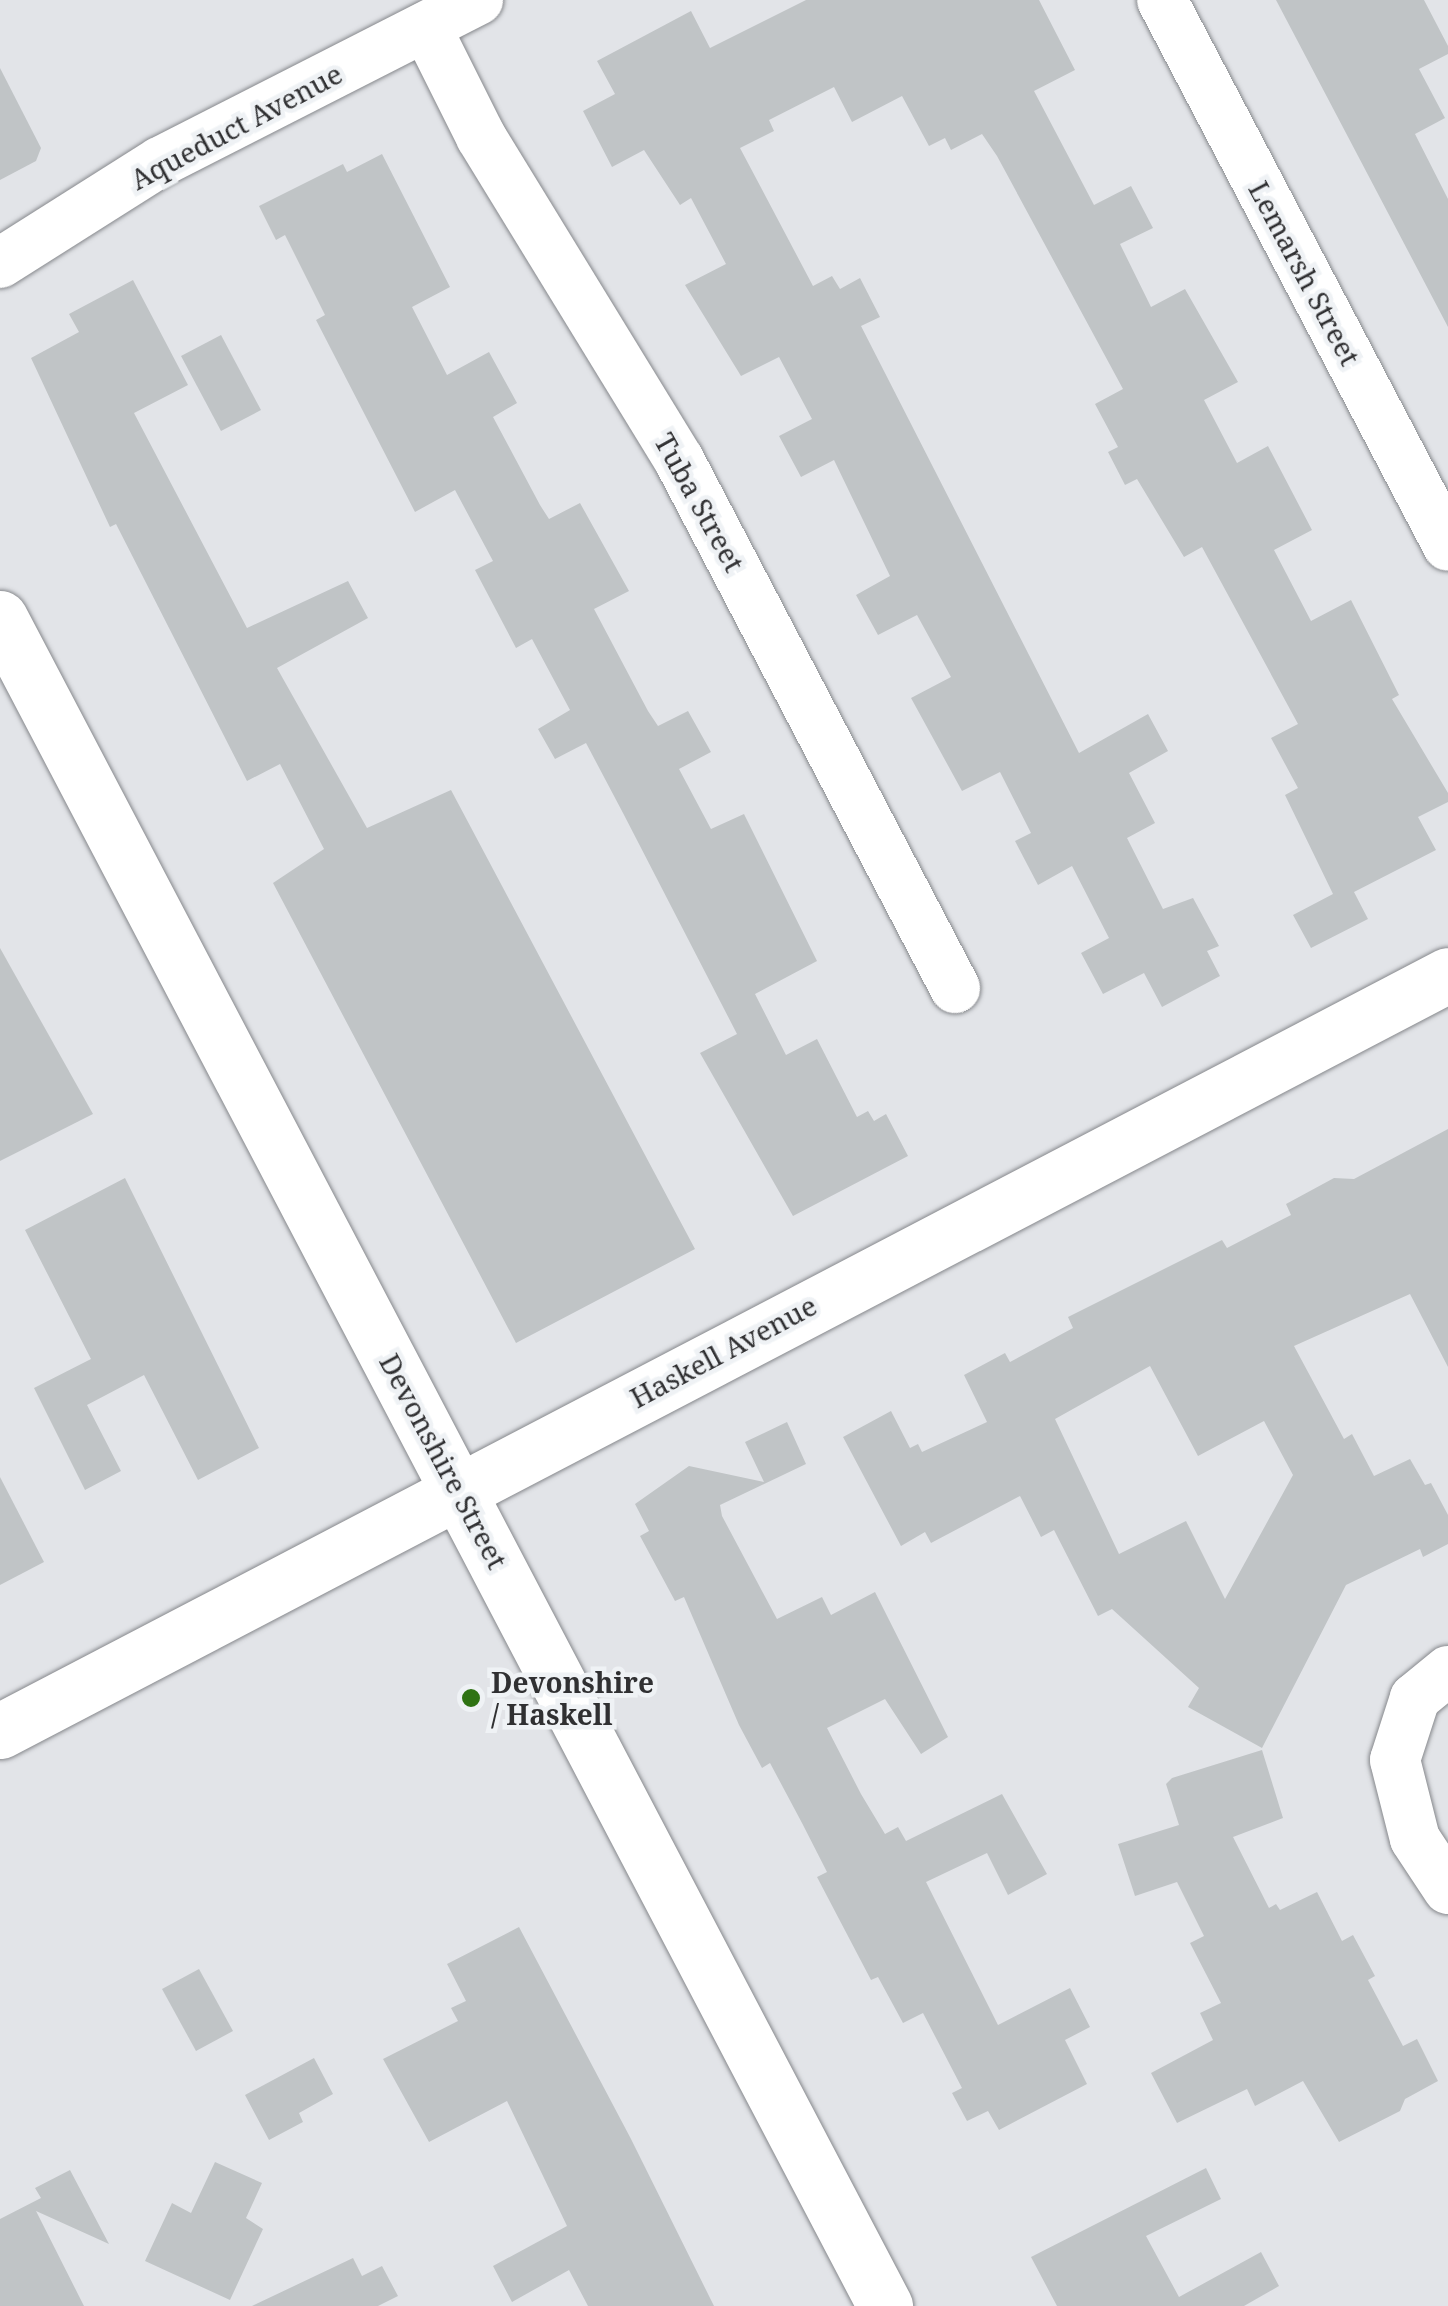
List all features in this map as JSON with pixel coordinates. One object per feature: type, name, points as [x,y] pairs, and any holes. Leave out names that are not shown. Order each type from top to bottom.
[{"type":"main road","name":"Devonshire Street","points":[[0,618],[460,1488],[885,2306]]},
{"type":"main road","name":"Haskell Avenue","points":[[0,1731],[1448,975]]},
{"type":"street","name":"Aqueduct Avenue","points":[[0,263],[160,162],[478,0]]},
{"type":"street","name":"Lemarsh Street","points":[[1162,0],[1448,546]]},
{"type":"street","name":"Tuba Street","points":[[426,27],[480,138],[680,460],[955,988]]},
{"type":"street","points":[[1448,1671],[1415,1698],[1395,1760],[1414,1839],[1448,1890]]},
{"type":"building","points":[[806,0],[1039,0],[1075,70],[1034,91],[1094,205],[1131,186],[1153,228],[1120,244],[1151,307],[1185,289],[1238,382],[1204,400],[1237,463],[1268,446],[1312,530],[1274,550],[1311,621],[1351,600],[1399,695],[1392,699],[1448,793],[1448,802],[1418,817],[1436,850],[1354,892],[1368,919],[1311,948],[1293,915],[1333,894],[1285,795],[1298,788],[1271,738],[1298,724],[1202,547],[1184,557],[1137,479],[1125,485],[1108,452],[1118,447],[1095,404],[1123,389],[997,156],[982,134],[951,150],[945,138],[929,146],[902,96],[852,122],[834,87],[769,120],[774,131],[740,148],[813,286],[832,276],[840,289],[860,278],[880,317],[861,326],[1079,753],[1148,714],[1168,751],[1129,773],[1155,823],[1127,838],[1163,909],[1193,898],[1219,946],[1207,951],[1220,976],[1162,1007],[1144,973],[1103,994],[1081,953],[1109,938],[1072,866],[1038,885],[1015,841],[1031,833],[1000,772],[962,791],[911,698],[951,677],[917,615],[878,635],[856,595],[890,576],[834,460],[801,477],[779,436],[812,419],[779,357],[741,376],[685,285],[726,264],[691,198],[680,205],[644,150],[612,167],[583,111],[615,94],[597,61],[691,11],[710,48]]},
{"type":"building","points":[[1276,0],[1424,0],[1448,46],[1448,54],[1419,69],[1445,118],[1415,134],[1448,199],[1448,327]]},
{"type":"building","points":[[0,68],[41,148],[36,161],[0,180]]},
{"type":"building","points":[[382,154],[450,287],[412,307],[447,375],[489,352],[517,403],[493,417],[540,505],[549,519],[580,503],[629,591],[594,609],[648,711],[658,726],[688,711],[711,752],[679,769],[711,829],[744,814],[817,961],[755,994],[786,1055],[817,1039],[857,1117],[868,1111],[874,1121],[886,1114],[908,1156],[793,1216],[700,1053],[737,1034],[623,813],[586,743],[555,759],[538,729],[570,710],[532,639],[516,648],[475,570],[493,561],[455,490],[415,512],[316,320],[325,315],[285,235],[276,240],[259,206],[343,164],[347,172]]},
{"type":"building","points":[[133,280],[188,385],[134,413],[247,628],[348,581],[368,618],[277,668],[367,828],[451,790],[695,1249],[516,1343],[273,883],[324,849],[280,764],[247,781],[116,524],[110,527],[31,358],[79,332],[69,314]]},
{"type":"building","points":[[221,335],[261,410],[221,431],[181,356]]},
{"type":"building","points":[[0,948],[93,1114],[0,1161]]},
{"type":"building","points":[[1448,1129],[1448,1367],[1410,1294],[1294,1346],[1344,1439],[1352,1434],[1374,1476],[1410,1459],[1425,1485],[1431,1483],[1448,1515],[1448,1544],[1423,1557],[1420,1549],[1346,1585],[1262,1748],[1188,1707],[1199,1688],[1112,1609],[1098,1616],[1054,1530],[1041,1537],[1020,1496],[931,1543],[925,1532],[901,1546],[843,1437],[891,1411],[910,1448],[918,1444],[922,1452],[987,1422],[964,1375],[1005,1353],[1010,1362],[1073,1328],[1068,1317],[1222,1240],[1227,1248],[1291,1215],[1286,1204],[1334,1178],[1354,1179]],"holes":[[[1150,1366],[1198,1456],[1264,1421],[1293,1475],[1225,1599],[1186,1521],[1119,1554],[1055,1419]]]},
{"type":"building","points":[[125,1178],[259,1448],[198,1480],[144,1375],[87,1405],[121,1471],[85,1490],[34,1388],[91,1359],[25,1230]]},
{"type":"building","points":[[787,1422],[806,1464],[720,1505],[722,1516],[777,1619],[822,1597],[831,1615],[875,1592],[948,1737],[921,1754],[885,1699],[827,1728],[861,1794],[885,1834],[898,1827],[906,1841],[1002,1794],[1047,1874],[1008,1895],[987,1853],[926,1882],[998,2025],[1070,1988],[1090,2027],[1065,2040],[1087,2084],[999,2130],[988,2111],[967,2121],[952,2093],[962,2088],[923,2013],[903,2023],[878,1977],[871,1980],[817,1877],[827,1872],[802,1823],[770,1763],[762,1768],[739,1725],[684,1597],[675,1601],[640,1536],[649,1531],[635,1504],[689,1466],[764,1482],[745,1442]]},
{"type":"building","points":[[0,1477],[44,1562],[0,1585]]},
{"type":"building","points":[[1262,1750],[1283,1818],[1233,1837],[1269,1908],[1276,1904],[1280,1910],[1317,1892],[1342,1941],[1353,1935],[1375,1976],[1368,1980],[1403,2046],[1417,2039],[1438,2081],[1405,2099],[1400,2111],[1339,2142],[1303,2081],[1255,2106],[1247,2089],[1177,2123],[1151,2073],[1213,2040],[1200,2013],[1221,2003],[1190,1943],[1204,1936],[1177,1882],[1135,1896],[1118,1844],[1179,1825],[1166,1784],[1172,1778]]},
{"type":"building","points":[[519,1927],[714,2306],[588,2306],[569,2270],[512,2302],[493,2266],[567,2226],[507,2101],[429,2142],[383,2059],[458,2021],[451,2008],[466,2001],[447,1964]]},
{"type":"building","points":[[199,1969],[233,2031],[196,2051],[162,1989]]},
{"type":"building","points":[[314,2058],[333,2094],[299,2113],[303,2122],[269,2140],[245,2095]]},
{"type":"building","points":[[215,2162],[262,2183],[246,2218],[263,2229],[230,2300],[145,2261],[172,2203],[191,2213]]},
{"type":"building","points":[[1206,2168],[1221,2199],[1146,2236],[1179,2297],[1261,2252],[1279,2286],[1244,2306],[1057,2306],[1031,2257]]},
{"type":"building","points":[[70,2170],[109,2244],[36,2211],[84,2306],[0,2306],[0,2219],[41,2198],[35,2188]]},
{"type":"building","points":[[353,2258],[362,2276],[382,2266],[398,2296],[378,2306],[252,2306]]},
{"type":"place","name":"Devonshire / Haskell","points":[[471,1698]]}]
